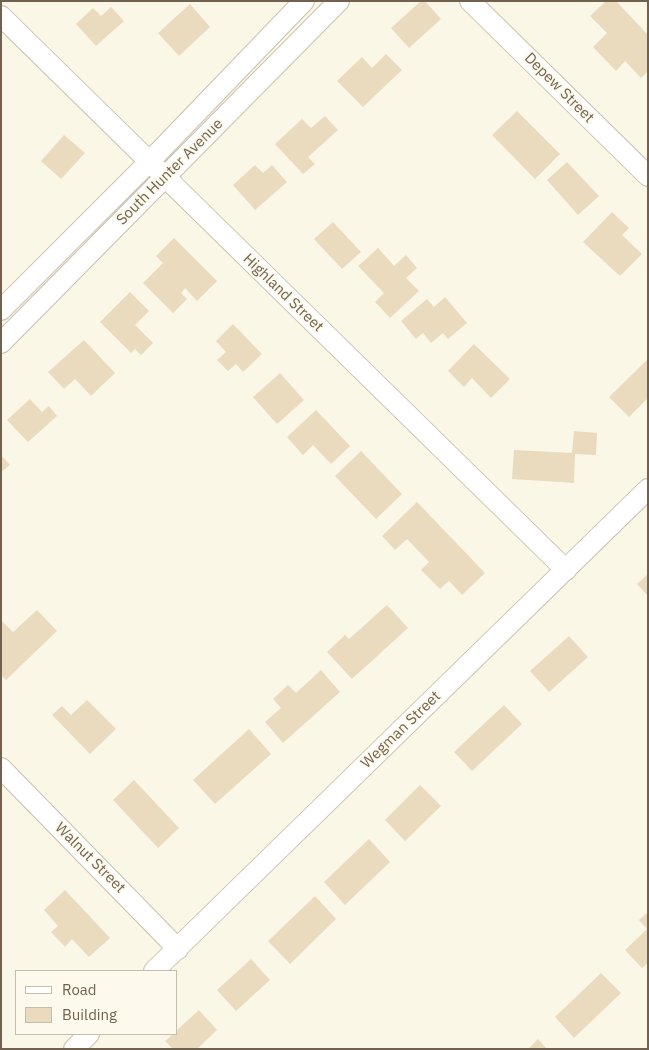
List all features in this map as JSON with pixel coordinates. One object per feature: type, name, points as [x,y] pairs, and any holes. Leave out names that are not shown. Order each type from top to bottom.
[{"type":"street","name":"South Hunter Avenue","points":[[1,310],[150,161],[304,1]]},
{"type":"street","name":"South Hunter Avenue","points":[[1,343],[339,1]]},
{"type":"street","name":"Depew Street","points":[[470,1],[648,176]]},
{"type":"street","name":"Highland Street","points":[[1,16],[566,570]]},
{"type":"street","name":"Wegman Street","points":[[155,970],[648,489]]},
{"type":"street","name":"Walnut Street","points":[[1,768],[178,949]]},
{"type":"street","points":[[74,1049],[88,1035]]},
{"type":"building","points":[[421,1],[425,1],[441,19],[409,48],[391,28]]},
{"type":"building","points":[[606,1],[616,1],[648,35],[648,71],[641,78],[625,61],[616,71],[593,47],[607,33],[590,16]]},
{"type":"building","points":[[190,4],[210,27],[179,56],[158,33]]},
{"type":"building","points":[[111,7],[124,21],[96,46],[76,24],[93,8],[101,16]]},
{"type":"building","points":[[386,54],[402,70],[363,107],[337,81],[362,57],[372,68]]},
{"type":"building","points":[[517,111],[560,154],[535,179],[492,135]]},
{"type":"building","points":[[325,116],[338,130],[308,157],[315,164],[303,174],[275,144],[302,119],[311,128]]},
{"type":"building","points":[[64,135],[85,153],[61,179],[41,161]]},
{"type":"building","points":[[567,162],[599,196],[578,215],[547,180]]},
{"type":"building","points":[[255,165],[263,173],[272,165],[287,182],[255,210],[233,185]]},
{"type":"building","points":[[612,212],[629,228],[622,235],[642,254],[620,276],[583,242]]},
{"type":"building","points":[[333,222],[361,252],[342,269],[314,239]]},
{"type":"building","points":[[174,238],[217,281],[197,301],[185,288],[181,293],[187,299],[173,313],[143,283],[163,263],[156,256]]},
{"type":"building","points":[[378,248],[394,266],[406,255],[417,268],[406,278],[419,291],[390,318],[375,302],[384,293],[358,266]]},
{"type":"building","points":[[130,292],[149,311],[135,325],[153,343],[141,355],[135,349],[131,353],[100,322]]},
{"type":"building","points":[[445,297],[467,323],[448,339],[443,333],[431,343],[423,333],[416,339],[401,321],[427,299],[434,307]]},
{"type":"building","points":[[233,324],[262,354],[243,372],[236,364],[228,371],[217,360],[226,352],[216,341]]},
{"type":"building","points":[[84,340],[115,373],[91,396],[75,379],[64,389],[48,372]]},
{"type":"building","points":[[474,344],[510,379],[491,398],[472,378],[464,387],[448,371]]},
{"type":"building","points":[[648,359],[648,398],[629,417],[609,397]]},
{"type":"building","points":[[280,373],[304,400],[277,424],[253,397]]},
{"type":"building","points":[[30,399],[42,412],[49,406],[57,416],[28,442],[7,420]]},
{"type":"building","points":[[316,410],[350,446],[331,464],[313,445],[303,455],[287,437]]},
{"type":"building","points":[[574,431],[597,433],[596,455],[575,454],[574,483],[512,479],[514,450],[572,453]]},
{"type":"building","points":[[361,451],[402,494],[376,519],[335,476]]},
{"type":"building","points":[[1,455],[10,465],[1,472]]},
{"type":"building","points":[[417,502],[485,573],[462,595],[449,581],[440,589],[421,570],[429,562],[407,539],[395,550],[382,536]]},
{"type":"building","points":[[648,574],[648,596],[637,584]]},
{"type":"building","points":[[387,605],[408,628],[352,679],[327,652],[345,635],[349,639]]},
{"type":"building","points":[[37,610],[57,631],[6,680],[1,675],[1,620],[13,632]]},
{"type":"building","points":[[569,636],[588,657],[549,692],[530,671]]},
{"type":"building","points":[[321,670],[340,692],[283,743],[265,722],[281,708],[273,699],[288,685],[296,693]]},
{"type":"building","points":[[87,700],[116,729],[90,754],[52,715],[62,706],[71,715]]},
{"type":"building","points":[[504,705],[522,724],[472,771],[454,752]]},
{"type":"building","points":[[249,729],[271,754],[215,804],[193,780]]},
{"type":"building","points":[[134,780],[179,828],[158,848],[113,800]]},
{"type":"building","points":[[420,785],[441,806],[405,841],[385,820]]},
{"type":"building","points":[[369,839],[390,862],[345,905],[324,882]]},
{"type":"building","points":[[65,890],[110,938],[89,957],[72,939],[65,947],[51,932],[58,926],[44,910]]},
{"type":"building","points":[[315,896],[336,919],[290,964],[268,941]]},
{"type":"building","points":[[648,912],[648,963],[642,968],[625,950],[647,929],[639,920]]},
{"type":"building","points":[[251,959],[270,980],[236,1011],[217,990]]},
{"type":"building","points":[[601,973],[621,993],[574,1038],[555,1017]]},
{"type":"building","points":[[199,1010],[217,1030],[197,1049],[173,1049],[165,1041],[172,1035],[178,1035],[178,1029]]},
{"type":"building","points":[[538,1039],[547,1049],[528,1049]]}]
